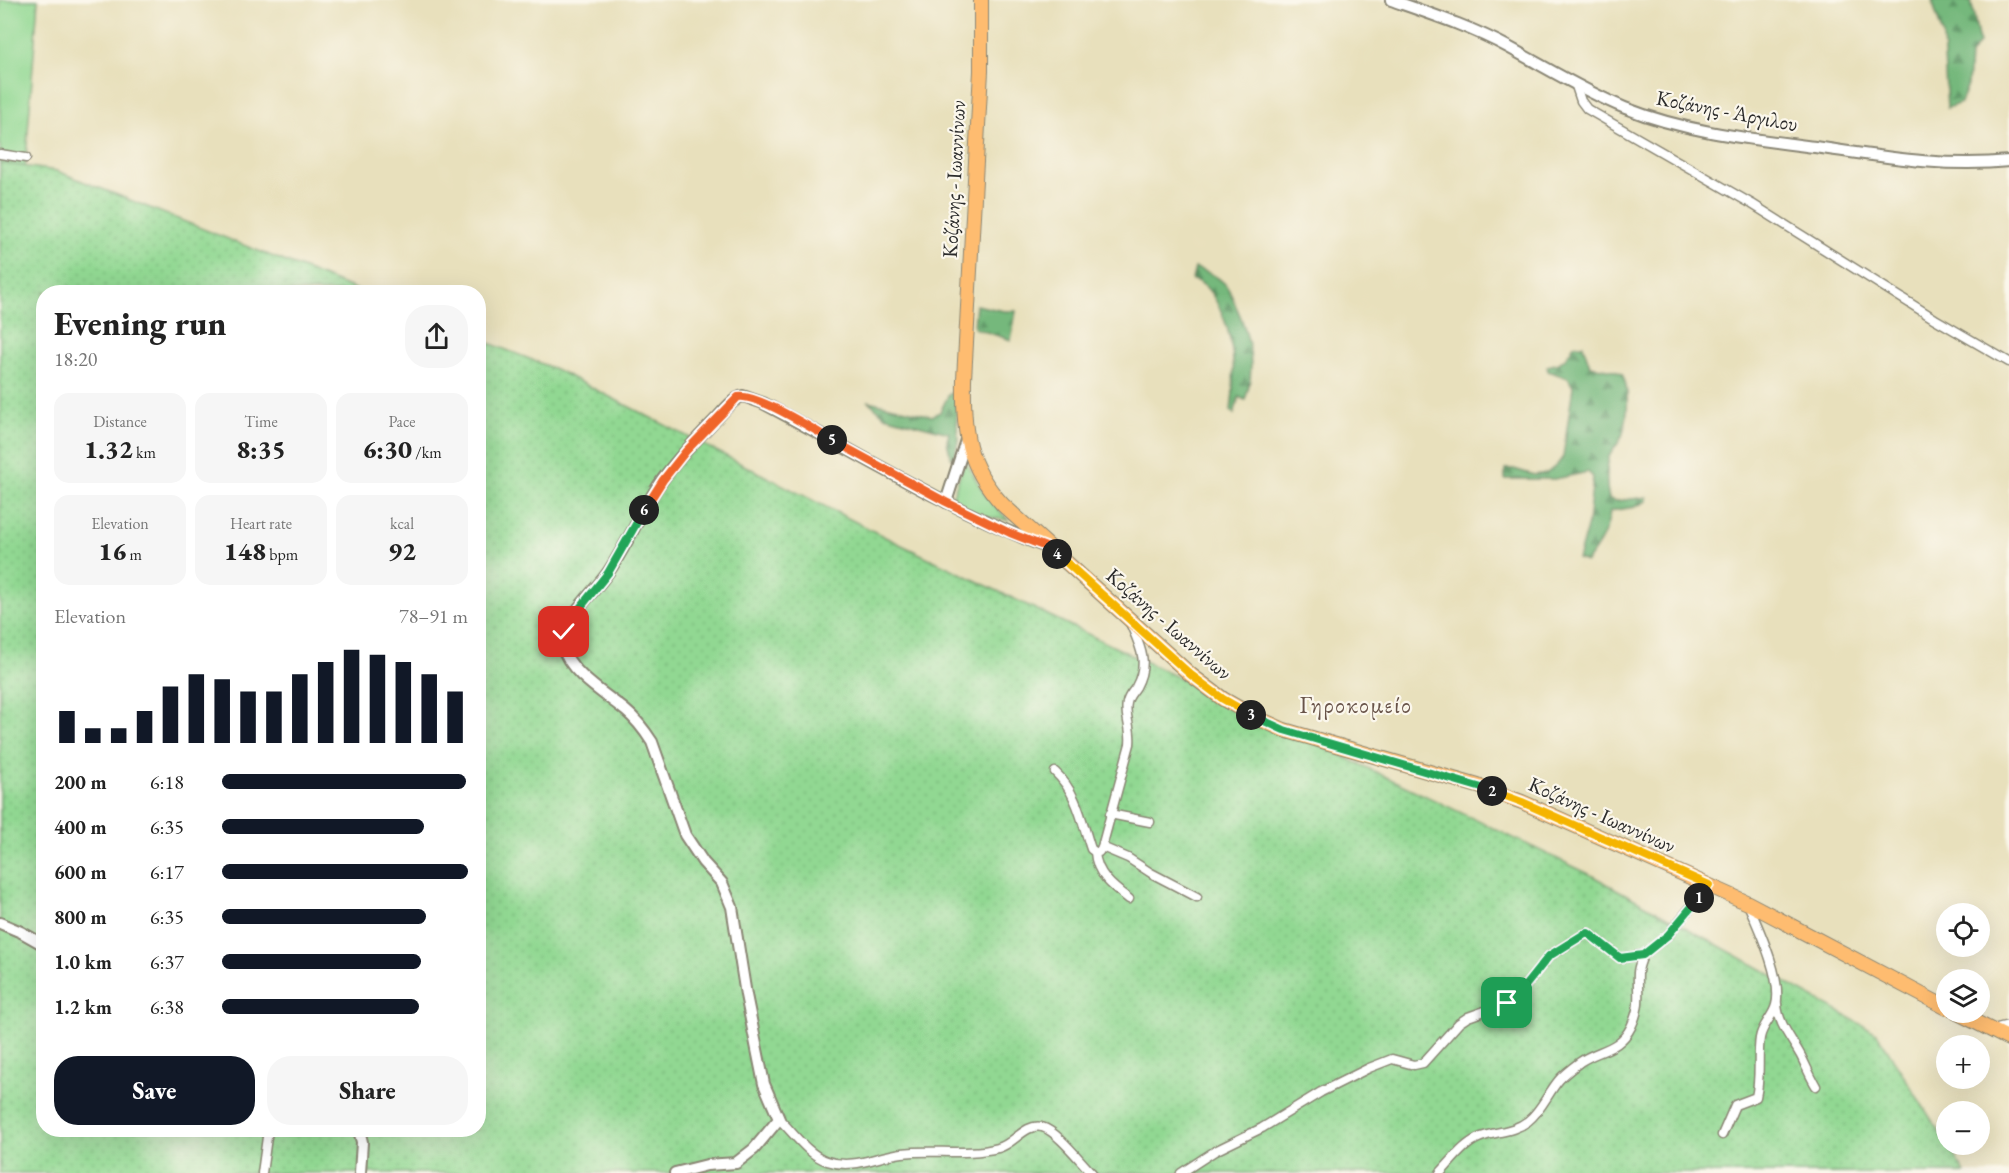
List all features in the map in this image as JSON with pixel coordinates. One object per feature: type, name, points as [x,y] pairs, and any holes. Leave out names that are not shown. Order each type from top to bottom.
[{"type":"main road","name":"Κοζάνης - Ιωαννίνων","points":[[981,0],[982,20],[964,379],[964,419],[966,440],[972,460],[990,491],[1012,514],[1206,687],[1233,705],[1268,723],[1417,770],[1479,786],[1522,802],[1748,903],[1936,1002]]},
{"type":"main road","name":"Κοζάνης - Ιωαννίνων","points":[[982,20],[986,0]]},
{"type":"main road","points":[[1976,1023],[2009,1039]]},
{"type":"street","name":"Κοζάνης - Άργιλου","points":[[1391,0],[1454,22],[1483,35],[1576,86],[1636,112],[1691,128],[1778,142],[1927,161],[1971,163],[2009,161]]},
{"type":"street","points":[[1576,86],[1581,101],[1587,109],[1742,198],[1935,319],[2009,362]]},
{"type":"street","points":[[0,154],[26,158]]},
{"type":"street","points":[[1051,549],[1010,533],[946,502],[763,403],[747,396],[738,397],[686,451],[663,480],[608,573],[567,624],[564,632],[564,649],[569,661],[580,674],[645,730],[652,742],[685,835],[728,893],[764,1084],[779,1119],[817,1156],[842,1165],[863,1163],[901,1153],[980,1151],[1001,1148],[1025,1131],[1037,1126],[1045,1128],[1054,1135],[1092,1173]]},
{"type":"street","points":[[946,502],[966,440]]},
{"type":"street","points":[[1129,619],[1144,663],[1136,687],[1127,700],[1126,716],[1131,728],[1130,744],[1099,850],[1097,866],[1108,882],[1129,899]]},
{"type":"street","points":[[1055,772],[1073,796],[1091,849],[1128,858],[1197,897]]},
{"type":"street","points":[[1110,814],[1150,822]]},
{"type":"street","points":[[1181,1173],[1215,1150],[1262,1128],[1321,1092],[1369,1068],[1392,1059],[1414,1065],[1423,1063],[1459,1023],[1507,1003],[1521,991],[1549,956],[1583,935],[1588,933],[1620,958],[1643,955],[1668,935],[1709,885]]},
{"type":"street","points":[[1748,903],[1768,951],[1777,990],[1780,1021],[1816,1086]]},
{"type":"street","points":[[0,923],[36,940]]},
{"type":"street","points":[[1440,1173],[1468,1144],[1480,1137],[1514,1129],[1528,1121],[1536,1114],[1559,1080],[1569,1071],[1582,1060],[1621,1042],[1630,1028],[1640,1000],[1638,970],[1643,955]]},
{"type":"street","points":[[1722,1135],[1735,1105],[1756,1097],[1760,1080],[1759,1046],[1762,1029],[1777,1004]]},
{"type":"street","points":[[1989,1030],[2009,1025]]},
{"type":"street","points":[[675,1173],[707,1165],[736,1163],[754,1149],[779,1119]]},
{"type":"street","points":[[262,1173],[267,1137]]},
{"type":"street","points":[[360,1173],[361,1137]]},
{"type":"green space","points":[[0,0],[38,0],[22,211],[0,209]]},
{"type":"green space","points":[[1932,0],[1971,0],[1979,43],[1970,55],[1968,84],[1961,103],[1947,108],[1943,36]]},
{"type":"green space","points":[[0,163],[57,171],[344,285],[36,285],[36,1137],[486,1137],[486,342],[555,369],[887,538],[1589,874],[1877,1033],[1936,1127],[1936,1155],[1954,1155],[1965,1173],[0,1173]]},
{"type":"green space","points":[[1195,268],[1207,272],[1226,285],[1245,327],[1250,351],[1251,375],[1245,400],[1239,397],[1234,414],[1231,411],[1232,354],[1227,327],[1212,294],[1203,285],[1192,280]]},
{"type":"green space","points":[[976,305],[1016,311],[1011,340],[974,328]]},
{"type":"green space","points":[[1574,345],[1583,345],[1590,366],[1614,370],[1622,374],[1625,380],[1627,411],[1625,426],[1622,436],[1609,457],[1607,484],[1609,499],[1616,501],[1647,497],[1647,501],[1635,507],[1610,511],[1602,538],[1586,562],[1578,559],[1588,524],[1593,477],[1588,472],[1555,479],[1505,479],[1505,469],[1514,469],[1534,475],[1547,473],[1563,457],[1573,387],[1568,378],[1548,371],[1547,366],[1564,360]]},
{"type":"green space","points":[[955,393],[958,441],[955,457],[951,458],[947,441],[949,433],[885,416],[868,401],[932,416],[940,412],[949,394]]},
{"type":"green space","points":[[965,460],[985,495],[1008,520],[980,516],[951,501]]},
{"type":"district","name":"Γηροκομείο","points":[[1356,705]]},
{"type":"route","points":[[564,632],[567,624],[608,573],[652,495],[673,467],[738,397],[747,396],[946,502],[1010,533],[1051,549],[1191,675],[1223,699],[1252,716],[1284,730],[1479,786],[1522,802],[1709,885],[1668,935],[1643,955],[1620,958],[1588,933],[1549,956],[1521,991],[1507,1003]]}]
